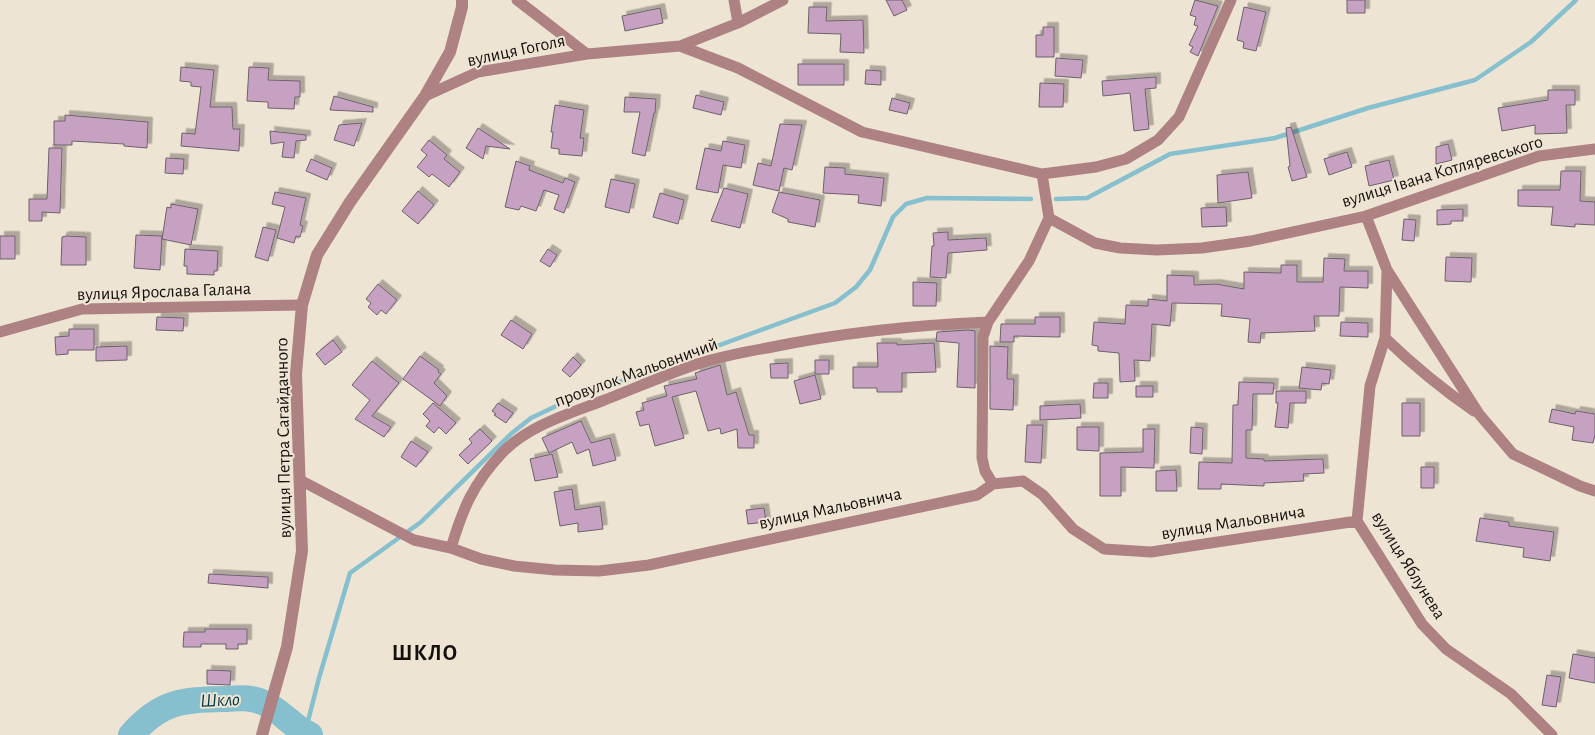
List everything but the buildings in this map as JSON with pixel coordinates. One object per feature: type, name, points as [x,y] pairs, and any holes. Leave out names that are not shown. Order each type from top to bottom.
[{"type":"street","name":"вулиця Петра Сагайдачного","points":[[264,731],[287,647],[302,552],[296,374],[302,305],[317,255],[350,202],[425,96],[450,52],[462,7],[462,0]]},
{"type":"street","name":"вулиця Гоголя","points":[[517,0],[587,54]]},
{"type":"street","points":[[734,0],[738,23]]},
{"type":"street","name":"вулиця Гоголя","points":[[425,96],[478,72],[587,54],[680,46],[738,23],[783,0]]},
{"type":"street","points":[[680,46],[738,68],[862,132],[1042,174],[1096,168],[1126,160],[1158,140],[1179,116],[1231,0]]},
{"type":"street","name":"вулиця Івана Котляревського","points":[[1049,218],[1095,243],[1120,248],[1157,250],[1202,248],[1251,241],[1366,216],[1539,156],[1595,149]]},
{"type":"street","points":[[993,484],[984,465],[981,445],[983,337],[988,322],[1029,261],[1049,218],[1042,174]]},
{"type":"street","points":[[1366,216],[1387,270],[1479,414],[1513,454],[1580,486],[1595,491]]},
{"type":"street","name":"вулиця Яблунева","points":[[1387,270],[1385,338],[1370,386],[1357,521],[1422,624],[1446,649],[1511,694],[1552,735]]},
{"type":"street","name":"вулиця Ярослава Галана","points":[[0,332],[82,309],[302,305]]},
{"type":"street","name":"провулок Мальовничий","points":[[451,548],[462,511],[480,479],[504,452],[533,430],[566,415],[698,364],[745,352],[841,334],[939,324],[988,322]]},
{"type":"street","points":[[1385,338],[1414,366],[1479,414]]},
{"type":"street","name":"вулиця Мальовнича","points":[[300,480],[414,540],[451,548],[480,559],[514,566],[554,570],[599,571],[649,564],[968,497],[993,484],[1023,481],[1043,495],[1073,529],[1104,549],[1151,552],[1357,521]]},
{"type":"waterway","points":[[1056,199],[1087,198],[1170,154],[1275,138],[1368,108],[1475,80],[1531,42],[1576,0]]},
{"type":"waterway","points":[[305,733],[350,573],[421,522],[512,433],[531,418],[569,400],[835,303],[856,287],[870,270],[893,217],[906,204],[927,198],[1031,199]]},
{"type":"waterway","name":"Шкло","points":[[131,735],[152,715],[173,705],[196,700],[239,698],[253,699],[268,705],[310,735]]},
{"type":"district","name":"ШКЛО","points":[[425,652]]}]
